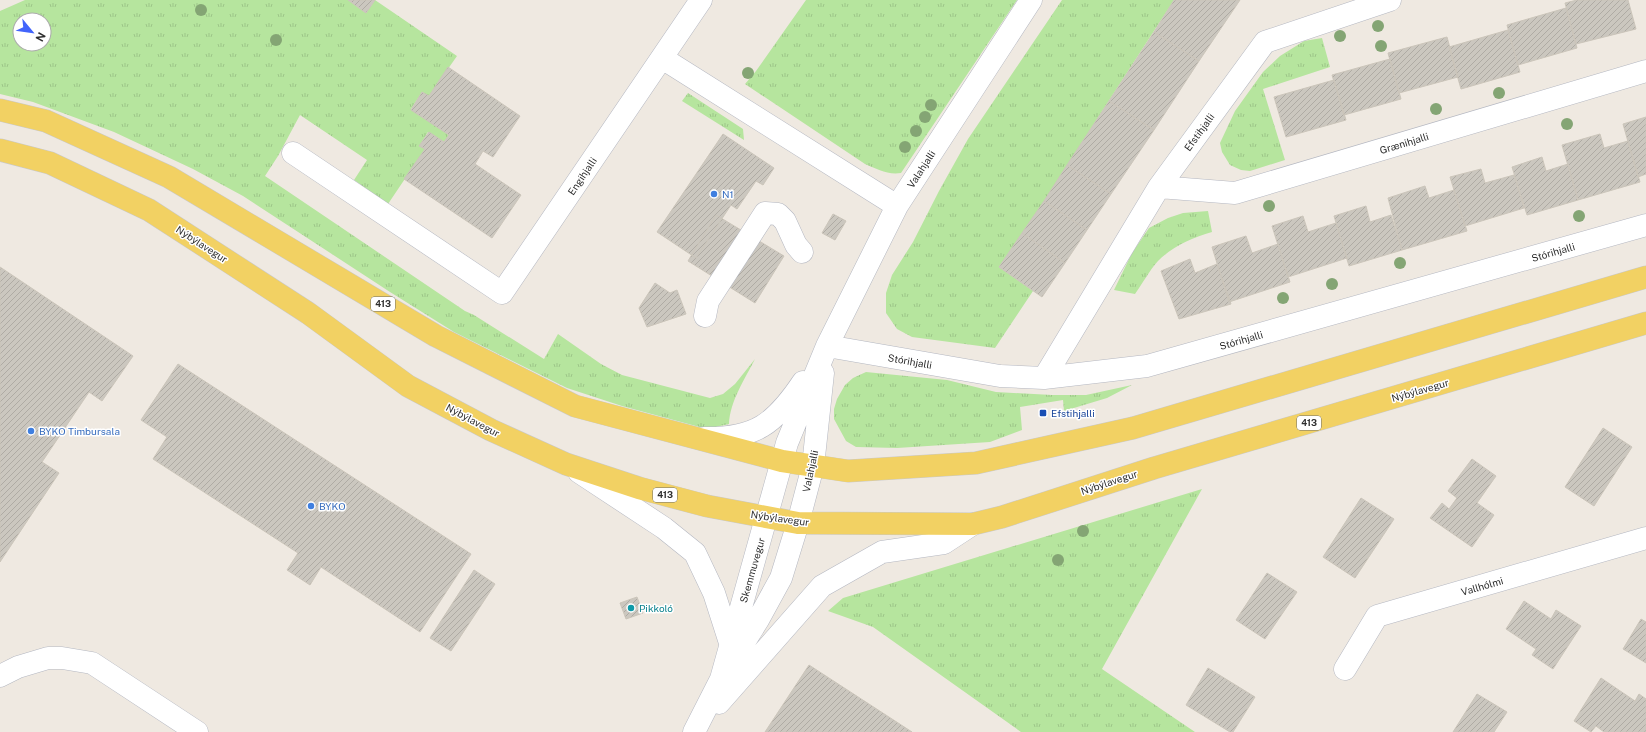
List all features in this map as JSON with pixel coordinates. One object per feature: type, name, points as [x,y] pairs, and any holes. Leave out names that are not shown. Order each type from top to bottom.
[{"type":"main road","name":"413","points":[[0,110],[46,121],[169,177],[436,336],[576,406],[782,461],[848,472],[976,463],[1133,428],[1646,277]]},
{"type":"main road","name":"Nýbýlavegur","points":[[0,150],[50,163],[149,210],[308,313],[408,386],[491,430],[566,464],[662,494],[707,506],[798,523],[973,524],[1002,517],[1154,468],[1646,323]]},
{"type":"street","name":"Engihjalli","points":[[293,153],[502,293],[701,0]]},
{"type":"street","name":"Valahjalli","points":[[782,461],[787,443],[827,346],[897,206],[1031,0]]},
{"type":"street","name":"Efstihjalli","points":[[1044,378],[1159,187],[1264,42],[1390,0]]},
{"type":"street","points":[[662,58],[897,206]]},
{"type":"street","name":"Grænihjalli","points":[[1159,187],[1235,193],[1646,71]]},
{"type":"street","points":[[705,316],[708,301],[765,213],[778,214],[785,221],[796,245],[802,252]]},
{"type":"street","name":"Stórihjalli","points":[[827,346],[1000,376],[1044,378],[1147,366],[1646,225]]},
{"type":"street","points":[[693,438],[722,439],[752,432],[761,428],[790,402],[827,346]]},
{"type":"street","name":"Valahjalli","points":[[798,523],[813,466],[827,346]]},
{"type":"street","name":"Skemmuvegur","points":[[721,680],[782,461]]},
{"type":"street","points":[[566,464],[664,528],[696,553],[714,593],[731,646]]},
{"type":"street","name":"Skemmuvegur","points":[[695,731],[721,680],[758,620],[780,578],[798,523]]},
{"type":"street","points":[[695,731],[822,586],[882,552],[944,543],[973,524]]},
{"type":"street","name":"Vallhólmi","points":[[1345,669],[1377,616],[1646,538]]},
{"type":"street","points":[[0,676],[18,667],[48,658],[62,658],[92,663],[197,732]]},
{"type":"green space","points":[[25,0],[348,0],[366,13],[375,0],[457,56],[429,96],[422,92],[411,109],[449,135],[444,142],[428,132],[420,145],[425,149],[388,204],[354,180],[367,160],[300,115],[278,156],[265,176],[465,311],[474,315],[544,359],[558,334],[601,364],[622,375],[710,398],[723,394],[735,384],[755,359],[735,399],[729,424],[707,429],[622,406],[567,388],[454,332],[243,196],[193,169],[114,132],[33,102],[0,94],[0,11]]},
{"type":"green space","points":[[806,0],[1017,0],[901,173],[891,173],[865,164],[745,84],[756,71]]},
{"type":"green space","points":[[1062,0],[1174,0],[1044,201],[999,267],[1033,291],[995,348],[912,337],[897,329],[886,313],[886,293],[892,275],[913,242],[968,139]]},
{"type":"green space","points":[[1322,38],[1330,67],[1263,89],[1285,160],[1250,171],[1241,170],[1230,165],[1222,152],[1220,143],[1235,111],[1263,72],[1280,56],[1304,41]]},
{"type":"green space","points":[[688,93],[743,129],[744,140],[682,101]]},
{"type":"green space","points":[[1208,211],[1212,232],[1183,243],[1170,251],[1158,261],[1135,294],[1114,290],[1132,253],[1149,228],[1168,218],[1183,213]]},
{"type":"green space","points":[[866,372],[947,380],[996,392],[1052,395],[1086,395],[1132,385],[1107,398],[1064,411],[1063,400],[1020,407],[1022,430],[990,442],[897,448],[856,447],[846,441],[834,419],[834,409],[837,399],[845,385],[853,378]]},
{"type":"green space","points":[[1202,489],[1102,669],[1195,732],[1021,732],[873,627],[828,611],[843,598]]},
{"type":"building","points":[[348,0],[375,0],[366,13]]},
{"type":"building","points":[[1174,0],[1240,0],[1199,61],[1154,32]]},
{"type":"building","points":[[1577,0],[1628,0],[1636,29],[1576,44],[1565,3]]},
{"type":"building","points":[[1566,8],[1577,48],[1518,65],[1507,25]]},
{"type":"building","points":[[1508,30],[1520,72],[1461,89],[1449,47]]},
{"type":"building","points":[[1154,32],[1199,61],[1154,130],[1109,101]]},
{"type":"building","points":[[1447,37],[1458,77],[1399,93],[1388,53]]},
{"type":"building","points":[[1390,59],[1401,99],[1344,115],[1332,75]]},
{"type":"building","points":[[448,67],[520,116],[493,157],[483,151],[475,164],[521,195],[492,238],[404,179],[425,149],[419,146],[429,132],[444,142],[449,135],[411,110],[422,92],[429,96]]},
{"type":"building","points":[[1334,80],[1346,120],[1286,137],[1274,97]]},
{"type":"building","points":[[1109,101],[1154,130],[1111,194],[1067,165]]},
{"type":"building","points":[[1646,117],[1646,174],[1638,177],[1623,124]]},
{"type":"building","points":[[723,134],[774,168],[763,185],[756,181],[737,209],[731,205],[696,258],[657,232]]},
{"type":"building","points":[[1600,134],[1604,148],[1628,141],[1640,182],[1578,200],[1562,145]]},
{"type":"building","points":[[1542,157],[1546,171],[1568,164],[1578,200],[1527,215],[1512,167]]},
{"type":"building","points":[[1067,165],[1111,194],[1087,230],[1044,201]]},
{"type":"building","points":[[1481,169],[1485,183],[1514,175],[1524,208],[1465,226],[1450,177]]},
{"type":"building","points":[[1425,186],[1429,198],[1454,190],[1467,231],[1402,250],[1388,198]]},
{"type":"building","points":[[1044,201],[1087,230],[1065,263],[1022,233]]},
{"type":"building","points":[[1366,206],[1370,222],[1391,215],[1402,250],[1349,266],[1334,216]]},
{"type":"building","points":[[833,214],[846,221],[835,240],[822,233]]},
{"type":"building","points":[[716,215],[784,256],[755,303],[688,261]]},
{"type":"building","points":[[1303,216],[1308,232],[1336,223],[1347,258],[1288,277],[1272,226]]},
{"type":"building","points":[[1022,233],[1065,263],[1042,297],[999,267]]},
{"type":"building","points":[[1246,236],[1252,253],[1278,244],[1290,282],[1229,302],[1212,247]]},
{"type":"building","points":[[1190,259],[1195,273],[1217,264],[1231,304],[1179,319],[1161,271]]},
{"type":"building","name":"BYKO Timbursala","points":[[0,267],[133,356],[102,401],[89,392],[42,462],[59,473],[0,562]]},
{"type":"building","points":[[655,283],[670,293],[677,290],[686,314],[647,327],[639,308]]},
{"type":"building","name":"BYKO","points":[[178,364],[471,554],[420,632],[321,567],[310,585],[287,570],[298,553],[153,459],[167,437],[141,420]]},
{"type":"building","points":[[1603,428],[1632,447],[1594,506],[1565,487]]},
{"type":"building","points":[[1472,459],[1496,476],[1477,503],[1494,515],[1472,547],[1430,518],[1442,503],[1449,509],[1457,498],[1448,491]]},
{"type":"building","points":[[1361,498],[1394,519],[1355,578],[1323,557]]},
{"type":"building","points":[[474,570],[495,584],[451,651],[430,638]]},
{"type":"building","points":[[1267,573],[1297,592],[1265,639],[1236,620]]},
{"type":"building","name":"Pikkoló","points":[[637,597],[643,613],[626,619],[620,603]]},
{"type":"building","points":[[1524,601],[1551,619],[1556,610],[1581,626],[1553,669],[1532,655],[1536,649],[1506,629]]},
{"type":"building","points":[[1641,619],[1646,622],[1646,663],[1623,649]]},
{"type":"building","points":[[809,665],[912,732],[765,732]]},
{"type":"building","points":[[1208,668],[1255,697],[1233,732],[1230,732],[1186,705]]},
{"type":"building","points":[[1601,678],[1635,701],[1639,694],[1646,699],[1646,732],[1604,732],[1596,726],[1591,732],[1574,721]]},
{"type":"building","points":[[1477,694],[1507,712],[1494,732],[1453,732]]},
{"type":"place","name":"N1","points":[[714,194]]},
{"type":"place","name":"Efstihjalli","points":[[1043,413]]},
{"type":"place","name":"BYKO Timbursala","points":[[31,431]]},
{"type":"place","name":"BYKO","points":[[311,506]]},
{"type":"place","name":"Pikkoló","points":[[631,608]]}]
